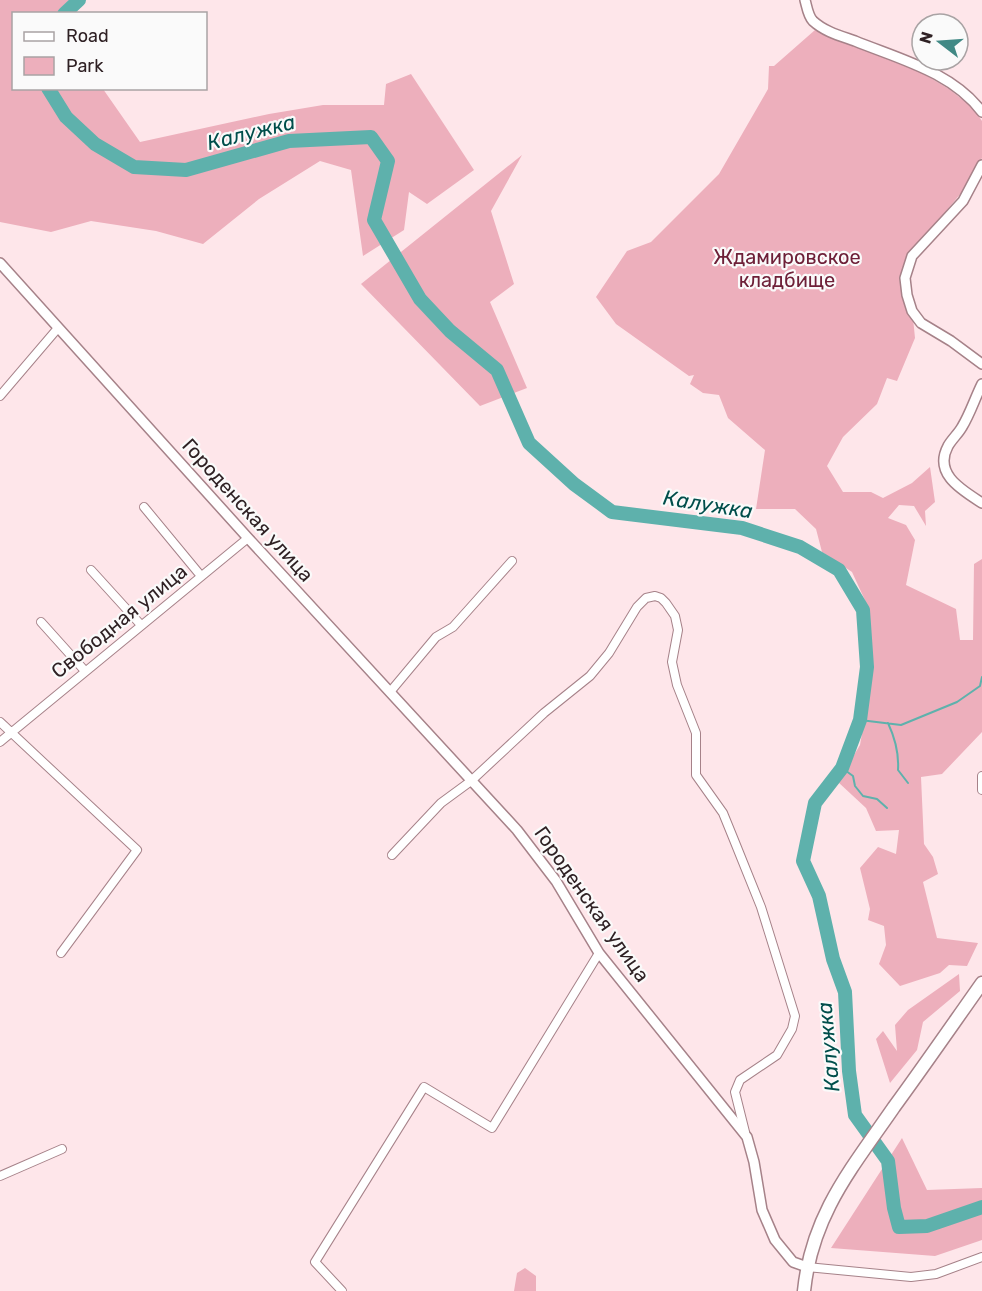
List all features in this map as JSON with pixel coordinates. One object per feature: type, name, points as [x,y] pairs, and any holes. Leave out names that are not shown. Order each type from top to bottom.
[{"type":"main road","points":[[804,1291],[807,1267],[815,1237],[833,1197],[982,983]]},
{"type":"street","points":[[805,0],[811,20],[827,31],[927,70],[957,86],[974,101],[982,112]]},
{"type":"street","points":[[982,165],[963,201],[912,256],[905,278],[912,311],[921,322],[982,364]]},
{"type":"street","name":"Городенская улица","points":[[0,263],[248,538],[518,830],[549,873],[599,953],[747,1137]]},
{"type":"street","points":[[0,396],[58,328]]},
{"type":"street","points":[[982,384],[962,428],[948,445],[944,457],[944,468],[946,476],[982,503]]},
{"type":"street","points":[[144,507],[201,576]]},
{"type":"street","name":"Свободная улица","points":[[0,742],[248,538]]},
{"type":"street","points":[[390,692],[436,637],[453,627],[512,561]]},
{"type":"street","points":[[91,570],[141,625]]},
{"type":"street","name":"Городенская улица","points":[[392,855],[441,803],[471,781],[544,714],[590,676],[609,653],[637,607],[646,598],[655,596],[666,603],[675,616],[678,630],[672,663],[677,685],[696,733],[696,775],[723,813],[760,907],[795,1016],[792,1029],[777,1055],[740,1080],[735,1092],[754,1162],[762,1210],[775,1240],[794,1262],[807,1267]]},
{"type":"street","points":[[41,622],[84,671]]},
{"type":"street","points":[[0,722],[137,850],[61,953]]},
{"type":"street","points":[[982,776],[982,790]]},
{"type":"street","points":[[342,1291],[315,1262],[424,1087],[492,1128],[599,953]]},
{"type":"street","points":[[0,1176],[62,1149]]},
{"type":"street","points":[[807,1267],[911,1277],[936,1274],[982,1257]]},
{"type":"green space","points":[[0,0],[69,0],[57,12],[12,12],[12,90],[104,90],[140,142],[269,114],[323,105],[384,105],[386,84],[411,74],[474,170],[427,204],[409,192],[404,230],[363,256],[351,170],[320,161],[259,199],[203,244],[156,231],[91,221],[51,232],[0,222]]},
{"type":"green space","name":"Ждамировское кладбище","points":[[815,30],[910,68],[910,72],[922,73],[949,89],[973,108],[982,121],[982,158],[962,192],[907,258],[915,338],[897,381],[887,378],[877,404],[843,437],[827,466],[843,492],[871,492],[883,498],[912,483],[930,467],[935,502],[925,511],[926,526],[914,506],[899,505],[888,518],[906,525],[915,540],[906,585],[956,609],[960,640],[973,640],[974,564],[982,559],[982,732],[942,774],[921,777],[924,844],[933,857],[938,874],[923,882],[937,938],[978,943],[967,966],[949,965],[940,973],[900,986],[879,964],[886,945],[884,926],[868,920],[870,909],[860,868],[878,847],[896,854],[899,830],[876,831],[866,808],[838,782],[860,745],[870,687],[869,609],[852,572],[822,552],[816,529],[795,509],[756,509],[765,450],[728,418],[719,395],[703,393],[690,384],[694,375],[689,376],[616,324],[596,297],[627,251],[651,242],[719,174],[768,89],[769,66],[774,66]]},
{"type":"green space","points":[[522,155],[491,211],[514,284],[490,302],[527,388],[480,406],[361,284]]},
{"type":"green space","points":[[959,974],[960,991],[923,1022],[917,1050],[890,1083],[876,1039],[883,1031],[897,1051],[895,1025],[908,1010]]},
{"type":"green space","points":[[902,1138],[927,1190],[982,1188],[982,1240],[935,1256],[831,1248]]},
{"type":"green space","points":[[525,1268],[536,1276],[536,1291],[514,1291],[517,1273]]},
{"type":"waterway","name":"Калужка","points":[[66,12],[79,0]]},
{"type":"waterway","name":"Калужка","points":[[49,90],[66,117],[95,144],[134,167],[186,170],[289,141],[371,137],[388,161],[374,220],[420,299],[450,331],[497,370],[529,443],[574,484],[612,512],[742,528],[800,547],[839,570],[863,610],[867,667],[860,720],[842,768],[815,803],[803,861],[819,896],[833,959],[845,992],[849,1071],[855,1115],[888,1161],[894,1208],[899,1227],[927,1226],[982,1207]]},
{"type":"waterway","points":[[860,720],[901,725],[957,702],[980,686],[982,677]]},
{"type":"waterway","points":[[888,723],[896,746],[898,770],[908,783]]},
{"type":"waterway","points":[[842,768],[853,776],[855,786],[863,796],[877,799],[887,808]]}]
